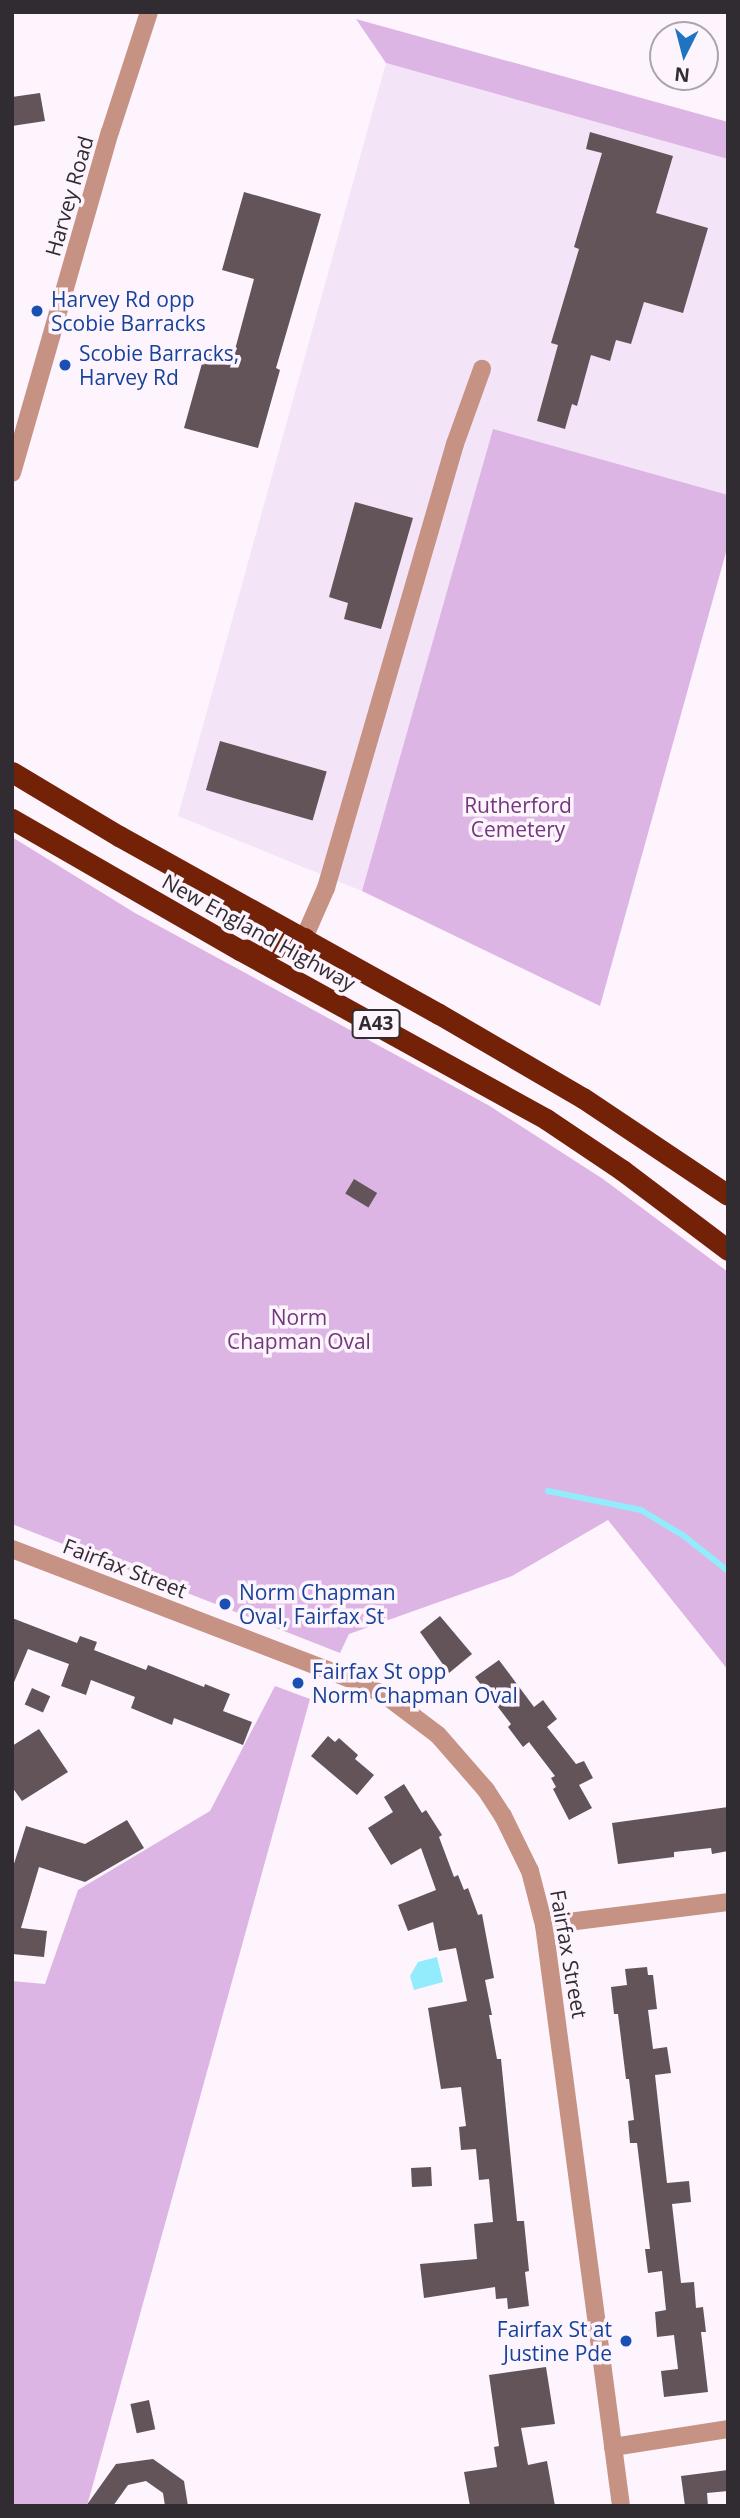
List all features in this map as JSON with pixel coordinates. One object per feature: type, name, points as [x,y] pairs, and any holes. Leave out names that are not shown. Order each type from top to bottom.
[{"type":"highway","name":"New England Highway","points":[[12,772],[119,836],[304,937],[583,1098],[728,1195]]},
{"type":"highway","name":"New England Highway","points":[[12,818],[240,950],[546,1119],[622,1170],[728,1250]]},
{"type":"highway","points":[[240,950],[278,948],[304,937]]},
{"type":"street","name":"Harvey Road","points":[[12,473],[110,132],[149,12]]},
{"type":"street","points":[[304,937],[326,888],[455,444],[482,369]]},
{"type":"street","name":"Fairfax Street","points":[[12,1549],[350,1679],[389,1698],[438,1735],[486,1790],[503,1816],[530,1871],[544,1925],[621,2506]]},
{"type":"street","points":[[544,1925],[728,1902]]},
{"type":"street","points":[[613,2447],[728,2430]]},
{"type":"shaded area","points":[[386,63],[728,159],[728,495],[493,430],[362,891],[178,816]]},
{"type":"green space","points":[[356,19],[728,122],[728,159],[386,63]]},
{"type":"green space","name":"Rutherford Cemetery","points":[[493,429],[728,495],[728,545],[600,1006],[362,891]]},
{"type":"green space","name":"Norm Chapman Oval","points":[[12,837],[135,913],[488,1105],[603,1179],[728,1272],[728,1670],[608,1520],[512,1576],[349,1634],[340,1653],[12,1524]]},
{"type":"green space","points":[[275,1686],[310,1699],[87,2506],[12,2506],[12,1981],[45,1984],[78,1890],[210,1811]]},
{"type":"water","points":[[437,1957],[443,1982],[414,1990],[410,1976],[418,1962]]},
{"type":"building","points":[[40,93],[45,121],[12,126],[12,97]]},
{"type":"building","points":[[590,132],[673,156],[656,213],[708,228],[683,313],[644,302],[631,344],[616,340],[610,361],[591,355],[577,406],[572,404],[565,429],[537,421],[558,345],[551,343],[579,249],[574,247],[602,153],[586,149]]},
{"type":"building","points":[[244,192],[321,214],[276,368],[280,370],[258,448],[184,428],[206,349],[233,357],[254,279],[222,270]]},
{"type":"building","points":[[355,502],[413,518],[381,629],[344,619],[348,603],[329,597]]},
{"type":"building","points":[[220,741],[327,772],[313,821],[206,790]]},
{"type":"building","points":[[354,1179],[377,1193],[368,1207],[345,1194]]},
{"type":"building","points":[[440,1616],[472,1654],[449,1673],[420,1632]]},
{"type":"building","points":[[12,1618],[77,1643],[80,1636],[97,1642],[94,1650],[146,1670],[148,1665],[230,1694],[223,1711],[252,1722],[243,1745],[174,1718],[172,1725],[131,1708],[135,1697],[91,1680],[86,1695],[61,1686],[69,1664],[28,1649],[12,1687]]},
{"type":"building","points":[[499,1660],[534,1707],[543,1700],[557,1719],[547,1727],[576,1764],[584,1761],[593,1778],[579,1785],[592,1808],[569,1820],[553,1789],[556,1787],[551,1778],[555,1776],[529,1742],[523,1747],[508,1727],[511,1724],[475,1677]]},
{"type":"building","points":[[32,1688],[50,1696],[43,1713],[25,1704]]},
{"type":"building","points":[[39,1729],[68,1772],[22,1801],[12,1787],[12,1746]]},
{"type":"building","points":[[328,1736],[335,1742],[339,1738],[358,1755],[355,1759],[374,1775],[357,1795],[311,1756]]},
{"type":"building","points":[[404,1784],[422,1813],[426,1810],[442,1835],[439,1837],[454,1877],[458,1875],[464,1890],[468,1888],[478,1915],[482,1914],[494,1978],[485,1980],[497,2059],[501,2059],[517,2221],[524,2221],[529,2306],[508,2309],[507,2298],[496,2299],[495,2287],[424,2298],[420,2264],[477,2259],[474,2224],[493,2222],[489,2179],[479,2180],[476,2149],[461,2150],[459,2127],[466,2126],[461,2087],[441,2089],[428,2008],[467,2001],[456,1948],[439,1951],[433,1922],[408,1931],[398,1905],[436,1890],[421,1848],[391,1865],[368,1828],[393,1812],[384,1797]]},
{"type":"building","points":[[728,1807],[728,1851],[712,1854],[711,1848],[674,1852],[674,1857],[618,1864],[612,1823]]},
{"type":"building","points":[[127,1820],[144,1848],[85,1882],[39,1867],[21,1928],[47,1931],[44,1957],[12,1954],[12,1870],[26,1826],[85,1844]]},
{"type":"building","points":[[647,1967],[648,1975],[653,1975],[657,2009],[648,2010],[653,2049],[667,2047],[671,2073],[655,2075],[667,2183],[689,2181],[691,2202],[672,2204],[681,2283],[694,2282],[696,2308],[703,2307],[706,2332],[701,2332],[708,2392],[664,2397],[661,2371],[678,2369],[674,2335],[657,2337],[655,2312],[666,2310],[662,2271],[648,2273],[645,2249],[650,2249],[637,2143],[630,2143],[628,2121],[634,2120],[629,2079],[626,2079],[618,2014],[614,2014],[611,1987],[627,1985],[625,1969]]},
{"type":"building","points":[[431,2167],[432,2186],[412,2187],[411,2168]]},
{"type":"building","points":[[546,2367],[555,2424],[521,2428],[528,2465],[547,2461],[555,2506],[470,2506],[464,2472],[497,2467],[494,2447],[499,2446],[489,2375]]},
{"type":"building","points":[[149,2400],[155,2429],[137,2433],[130,2404]]},
{"type":"building","points":[[153,2459],[184,2481],[188,2506],[165,2506],[163,2493],[146,2481],[128,2485],[113,2506],[86,2506],[116,2464]]},
{"type":"building","points":[[728,2470],[728,2491],[707,2493],[708,2506],[685,2506],[681,2476]]},
{"type":"waterway","points":[[548,1491],[641,1510],[684,1536],[728,1571]]},
{"type":"place","name":"Harvey Rd opp Scobie Barracks","points":[[37,311]]},
{"type":"place","name":"Scobie Barracks, Harvey Rd","points":[[65,365]]},
{"type":"place","name":"Norm Chapman Oval, Fairfax St","points":[[225,1604]]},
{"type":"place","name":"Fairfax St opp Norm Chapman Oval","points":[[298,1683]]},
{"type":"place","name":"Fairfax St at Justine Pde","points":[[626,2341]]}]
